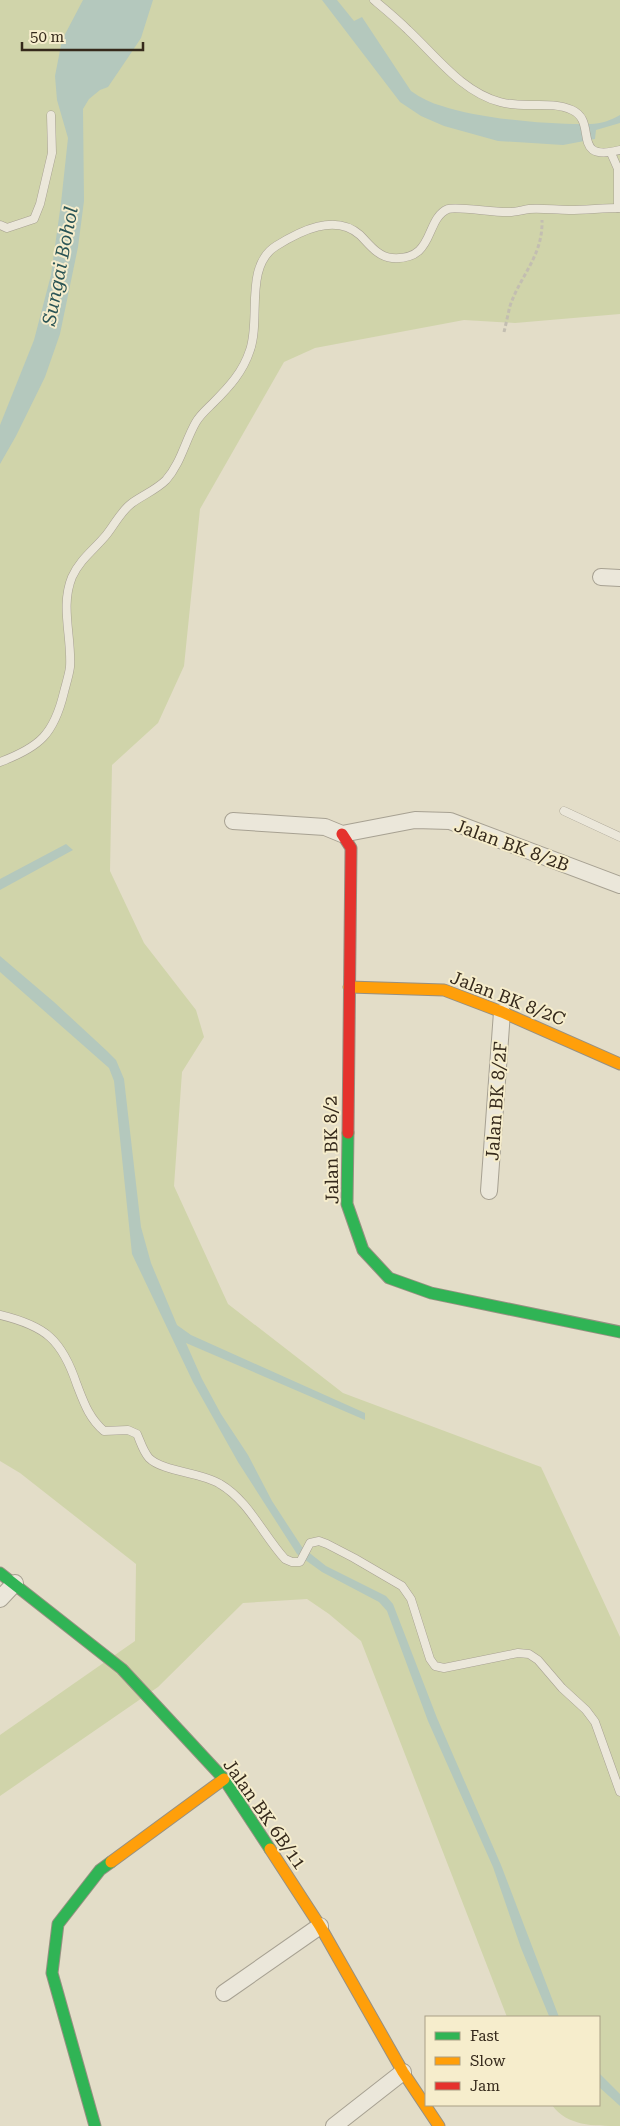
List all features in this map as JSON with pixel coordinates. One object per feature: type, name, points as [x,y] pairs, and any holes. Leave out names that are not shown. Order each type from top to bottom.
[{"type":"street","points":[[601,577],[620,578]]},
{"type":"street","name":"Jalan BK 8/2B","points":[[342,834],[415,820],[450,821],[620,885]]},
{"type":"street","points":[[233,821],[325,827],[342,834]]},
{"type":"street","name":"Jalan BK 8/2","points":[[342,834],[351,848],[347,1204],[363,1250],[389,1278],[431,1293],[620,1332]]},
{"type":"street","name":"Jalan BK 8/2C","points":[[349,987],[444,990],[502,1012],[620,1064]]},
{"type":"street","name":"Jalan BK 8/2F","points":[[489,1191],[502,1012]]},
{"type":"street","name":"Jalan BK 6B/11","points":[[0,1573],[122,1669],[224,1779],[320,1926],[403,2072],[425,2104]]},
{"type":"street","points":[[0,1599],[15,1584]]},
{"type":"street","points":[[95,2126],[52,1972],[58,1924],[100,1870],[224,1779]]},
{"type":"street","points":[[224,1994],[320,1926]]},
{"type":"street","points":[[334,2126],[403,2072]]},
{"type":"street","name":"Jalan BK 6B/11","points":[[426,2106],[440,2126]]},
{"type":"lane","points":[[374,0],[408,29],[464,84],[478,93],[500,102],[518,105],[562,107],[574,110],[582,118],[588,146],[600,154],[620,150]]},
{"type":"lane","points":[[0,225],[7,228],[34,218],[40,204],[52,153],[51,114]]},
{"type":"lane","points":[[0,762],[16,756],[38,743],[53,727],[61,705],[70,668],[67,592],[78,565],[106,535],[130,504],[165,480],[179,462],[196,422],[234,381],[245,366],[253,343],[258,271],[264,257],[274,247],[298,234],[325,224],[344,225],[358,233],[374,250],[388,258],[404,258],[417,252],[427,241],[439,217],[447,209],[509,212],[542,209],[619,208],[618,169],[611,153]]},
{"type":"lane","points":[[564,812],[620,837]]},
{"type":"lane","points":[[0,1315],[21,1320],[35,1326],[53,1340],[68,1359],[82,1401],[89,1414],[104,1431],[128,1430],[137,1434],[144,1451],[160,1466],[205,1477],[222,1484],[241,1502],[285,1559],[292,1562],[300,1562],[310,1543],[319,1541],[354,1558],[402,1586],[412,1599],[430,1659],[435,1666],[444,1668],[518,1653],[530,1654],[538,1660],[595,1722],[620,1792]]},
{"type":"path","points":[[504,332],[511,305],[529,271],[542,236],[542,209]]},
{"type":"green space","points":[[0,0],[620,0],[620,314],[515,323],[464,320],[315,348],[284,362],[200,509],[184,666],[158,723],[112,765],[110,871],[144,943],[196,1010],[204,1037],[182,1072],[174,1186],[228,1304],[343,1393],[541,1467],[620,1637],[620,2126],[600,2126],[573,2121],[558,2112],[553,2106],[600,2106],[600,2016],[507,2016],[361,1641],[329,1614],[307,1599],[243,1603],[158,1687],[0,1796],[0,1735],[135,1641],[136,1564],[20,1473],[0,1461]]},
{"type":"water","name":"Sungai Bohol","points":[[83,0],[153,0],[141,38],[108,87],[100,90],[89,99],[83,109],[84,201],[78,247],[60,334],[45,377],[0,464],[0,425],[34,340],[51,275],[68,138],[57,100],[55,76],[62,40]]},
{"type":"water","points":[[322,0],[337,0],[354,21],[362,17],[411,91],[430,102],[458,111],[495,118],[591,124],[613,119],[620,115],[620,123],[596,130],[595,139],[563,145],[498,141],[444,126],[421,116],[400,102]]},
{"type":"water","points":[[66,844],[73,850],[0,890],[0,879]]},
{"type":"water","points":[[0,956],[54,1002],[116,1060],[124,1079],[141,1227],[151,1263],[177,1325],[191,1335],[365,1413],[365,1420],[186,1343],[202,1379],[221,1414],[248,1455],[272,1501],[302,1547],[326,1566],[386,1596],[393,1604],[437,1718],[501,1865],[559,2016],[549,2016],[521,1948],[493,1867],[428,1721],[387,1611],[379,1602],[322,1572],[297,1554],[238,1462],[193,1382],[132,1254],[114,1081],[109,1068],[0,972]]},
{"type":"water","points":[[600,2074],[620,2094],[620,2106],[600,2088]]},
{"type":"traffic: fast","points":[[348,1133],[347,1204],[363,1250],[389,1278],[431,1293],[620,1332]]},
{"type":"traffic: fast","points":[[0,1573],[122,1669],[224,1779],[270,1849]]},
{"type":"traffic: fast","points":[[95,2126],[52,1973],[58,1924],[100,1870],[111,1862]]},
{"type":"traffic: slow","points":[[349,987],[444,990],[502,1012],[620,1064]]},
{"type":"traffic: slow","points":[[111,1862],[224,1779]]},
{"type":"traffic: slow","points":[[270,1849],[320,1926],[403,2072],[425,2105]]},
{"type":"traffic: slow","points":[[426,2106],[439,2126]]},
{"type":"traffic: jam","points":[[342,834],[351,848],[348,1133]]}]
